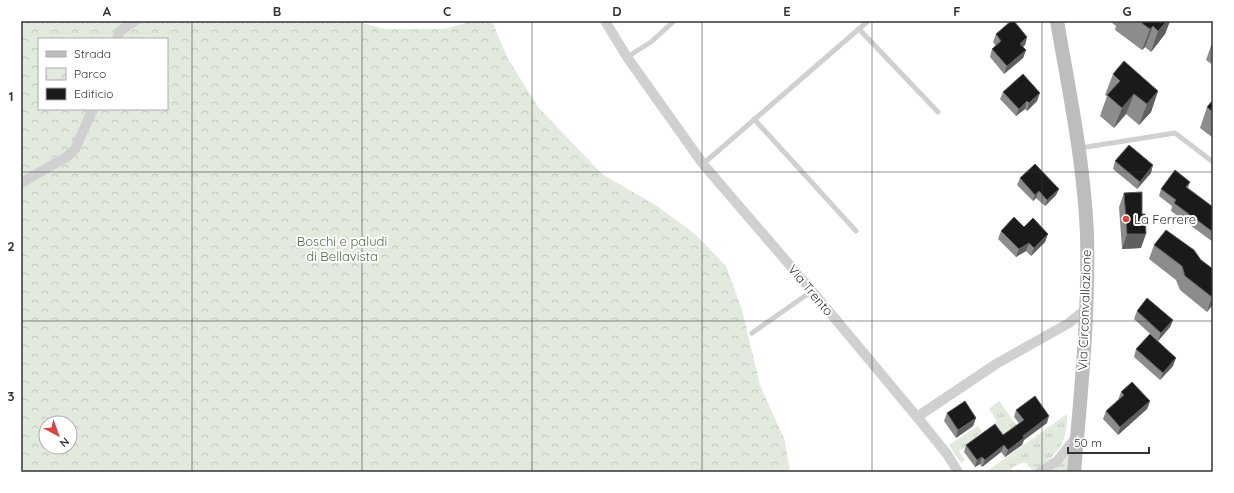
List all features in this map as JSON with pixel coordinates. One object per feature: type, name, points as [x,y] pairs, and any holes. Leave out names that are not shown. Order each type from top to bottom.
[{"type":"main road","name":"Via Circonvallazione","points":[[1057,21],[1078,148],[1086,233],[1085,310],[1074,472]]},
{"type":"street","points":[[117,38],[120,31],[135,21]]},
{"type":"street","name":"Via Trento","points":[[605,21],[628,57],[703,164],[812,291],[947,454],[958,472]]},
{"type":"street","points":[[21,183],[68,156],[74,149],[93,110]]},
{"type":"street","points":[[916,417],[996,364],[1069,323],[1085,310]]},
{"type":"street","points":[[1040,472],[1057,461],[1077,436]]},
{"type":"lane","points":[[628,57],[651,42],[674,21]]},
{"type":"lane","points":[[703,164],[868,21]]},
{"type":"lane","points":[[859,29],[938,112]]},
{"type":"lane","points":[[754,119],[856,230]]},
{"type":"lane","points":[[1078,148],[1175,133],[1213,162]]},
{"type":"lane","points":[[752,333],[812,291]]},
{"type":"green space","name":"Boschi e paludi di Bellavista","points":[[21,21],[353,21],[386,29],[444,29],[473,21],[492,21],[508,59],[538,107],[602,174],[657,206],[694,233],[726,266],[742,310],[760,385],[785,441],[790,472],[21,472]]},
{"type":"green space","points":[[999,401],[1018,427],[1004,437],[994,423],[997,421],[989,409]]},
{"type":"green space","points":[[1067,414],[1067,424],[1063,441],[1055,454],[1049,460],[1033,471],[1026,463],[1021,463],[1016,465],[1010,472],[986,472]]},
{"type":"green space","points":[[978,426],[982,432],[976,436],[978,439],[959,451],[965,460],[961,463],[949,445]]},
{"type":"green space","points":[[1070,454],[1068,472],[1048,472],[1059,465]]},
{"type":"building","points":[[1011,21],[1014,21],[1027,37],[1020,44],[1026,50],[1007,66],[992,49],[1001,41],[996,34]]},
{"type":"building","points":[[1139,21],[1167,21],[1158,31],[1153,26],[1150,29]]},
{"type":"building","points":[[1124,61],[1158,91],[1147,104],[1134,94],[1122,108],[1107,95],[1120,81],[1113,74]]},
{"type":"building","points":[[1023,74],[1040,93],[1029,103],[1027,101],[1019,109],[1003,92]]},
{"type":"building","points":[[1213,100],[1213,112],[1207,107]]},
{"type":"building","points":[[1129,145],[1153,165],[1140,182],[1115,161]]},
{"type":"building","points":[[1035,164],[1059,189],[1047,200],[1039,191],[1035,195],[1020,178]]},
{"type":"building","points":[[1175,170],[1190,182],[1186,187],[1213,207],[1213,232],[1174,203],[1176,200],[1161,189]]},
{"type":"building","points":[[1142,192],[1142,214],[1145,214],[1146,234],[1127,234],[1124,193]]},
{"type":"building","points":[[1014,217],[1024,227],[1033,218],[1048,234],[1034,248],[1029,243],[1019,249],[1001,231]]},
{"type":"building","points":[[1166,230],[1194,250],[1201,260],[1213,269],[1212,297],[1185,276],[1182,266],[1154,245]]},
{"type":"building","points":[[1147,298],[1173,320],[1161,333],[1137,311]]},
{"type":"building","points":[[1150,334],[1176,358],[1163,373],[1136,349]]},
{"type":"building","points":[[1132,382],[1150,401],[1120,427],[1106,411],[1124,395],[1121,392]]},
{"type":"building","points":[[1035,396],[1049,416],[1023,436],[1024,438],[1008,450],[1004,445],[985,460],[982,457],[977,460],[966,445],[995,424],[1003,435],[1024,420],[1016,410]]},
{"type":"building","points":[[965,401],[976,418],[958,430],[947,413]]},
{"type":"place","name":"La Ferrere","points":[[1126,219]]}]
